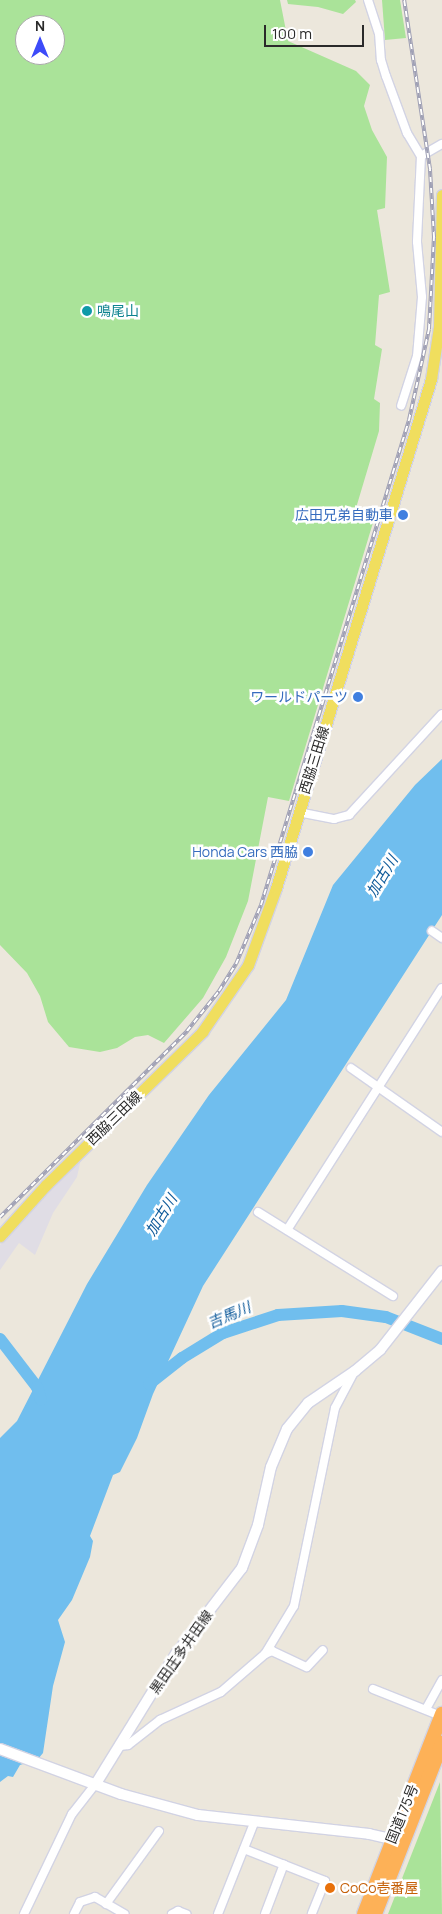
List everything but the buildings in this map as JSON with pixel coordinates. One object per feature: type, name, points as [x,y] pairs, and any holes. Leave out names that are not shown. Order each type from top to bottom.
[{"type":"highway","name":"国道175号","points":[[375,1914],[442,1715]]},
{"type":"highway","name":"国道175号","points":[[364,1914],[442,1742]]},
{"type":"main road","name":"西脇三田線","points":[[0,1236],[58,1173],[202,1032],[227,1000],[248,965],[260,937],[431,380],[440,334],[442,194]]},
{"type":"main road","name":"黒田庄多井田線","points":[[95,1785],[176,1654],[242,1568],[258,1525],[271,1467],[287,1429],[308,1403],[355,1371],[397,1329],[442,1271]]},
{"type":"main road","points":[[0,1749],[95,1785],[161,1806],[254,1823],[398,1841]]},
{"type":"street","points":[[368,0],[379,33],[381,60],[386,76],[407,133],[421,156],[417,242],[422,273],[420,324],[416,356],[401,406]]},
{"type":"street","points":[[421,156],[442,144]]},
{"type":"street","points":[[298,812],[334,819],[350,815],[442,714]]},
{"type":"street","points":[[432,930],[442,938]]},
{"type":"street","points":[[288,1230],[442,988]]},
{"type":"street","points":[[351,1068],[442,1132]]},
{"type":"street","points":[[258,1212],[393,1296]]},
{"type":"street","points":[[265,1654],[294,1606],[334,1408],[355,1371]]},
{"type":"street","points":[[120,1746],[128,1745],[160,1720],[221,1692],[265,1654],[272,1651],[307,1667],[322,1650]]},
{"type":"street","points":[[426,1709],[442,1680]]},
{"type":"street","points":[[373,1690],[442,1715]]},
{"type":"street","points":[[24,1914],[72,1814],[95,1785]]},
{"type":"street","points":[[218,1914],[254,1823]]},
{"type":"street","points":[[106,1904],[159,1831]]},
{"type":"street","points":[[244,1849],[325,1881],[312,1914]]},
{"type":"street","points":[[265,1914],[284,1864]]},
{"type":"street","points":[[74,1914],[80,1902],[89,1898],[106,1904],[124,1914]]},
{"type":"street","points":[[172,1914],[178,1911],[186,1914]]},
{"type":"shaded area","points":[[81,1159],[77,1177],[53,1213],[35,1255],[19,1243],[0,1270],[0,1245]]},
{"type":"green space","points":[[0,0],[280,0],[288,41],[356,71],[370,85],[364,106],[372,130],[387,157],[385,208],[377,210],[390,292],[379,295],[375,345],[382,349],[374,399],[380,403],[379,431],[356,508],[375,516],[289,801],[268,797],[248,901],[226,957],[203,998],[164,1043],[148,1035],[135,1037],[117,1048],[100,1052],[69,1047],[48,1022],[40,996],[27,973],[0,945]]},
{"type":"green space","points":[[287,0],[355,0],[356,2],[343,14],[318,7],[288,4]]},
{"type":"green space","points":[[382,0],[400,0],[406,38],[385,40]]},
{"type":"green space","points":[[440,1782],[442,1914],[388,1914]]},
{"type":"water","name":"加古川","points":[[442,759],[442,915],[203,1286],[153,1394],[137,1438],[120,1472],[113,1475],[90,1536],[93,1541],[90,1557],[72,1600],[58,1620],[65,1642],[53,1686],[43,1753],[38,1759],[20,1765],[13,1777],[8,1776],[0,1782],[0,1438],[17,1421],[87,1284],[147,1185],[209,1095],[286,1000],[333,885],[415,785]]},
{"type":"waterway","name":"吉馬川","points":[[149,1384],[182,1358],[223,1333],[278,1315],[342,1311],[386,1317],[442,1339]]},
{"type":"waterway","points":[[0,1339],[37,1387],[41,1399]]},
{"type":"railway","points":[[0,1217],[187,1031],[219,991],[236,964],[261,905],[409,420],[429,329],[434,237],[430,169],[404,0]]},
{"type":"place","name":"鳴尾山","points":[[87,311]]},
{"type":"place","name":"広田兄弟自動車","points":[[403,515]]},
{"type":"place","name":"ワールドパーツ","points":[[358,697]]},
{"type":"place","name":"Honda Cars 西脇","points":[[308,852]]},
{"type":"place","name":"CoCo壱番屋","points":[[330,1888]]}]
